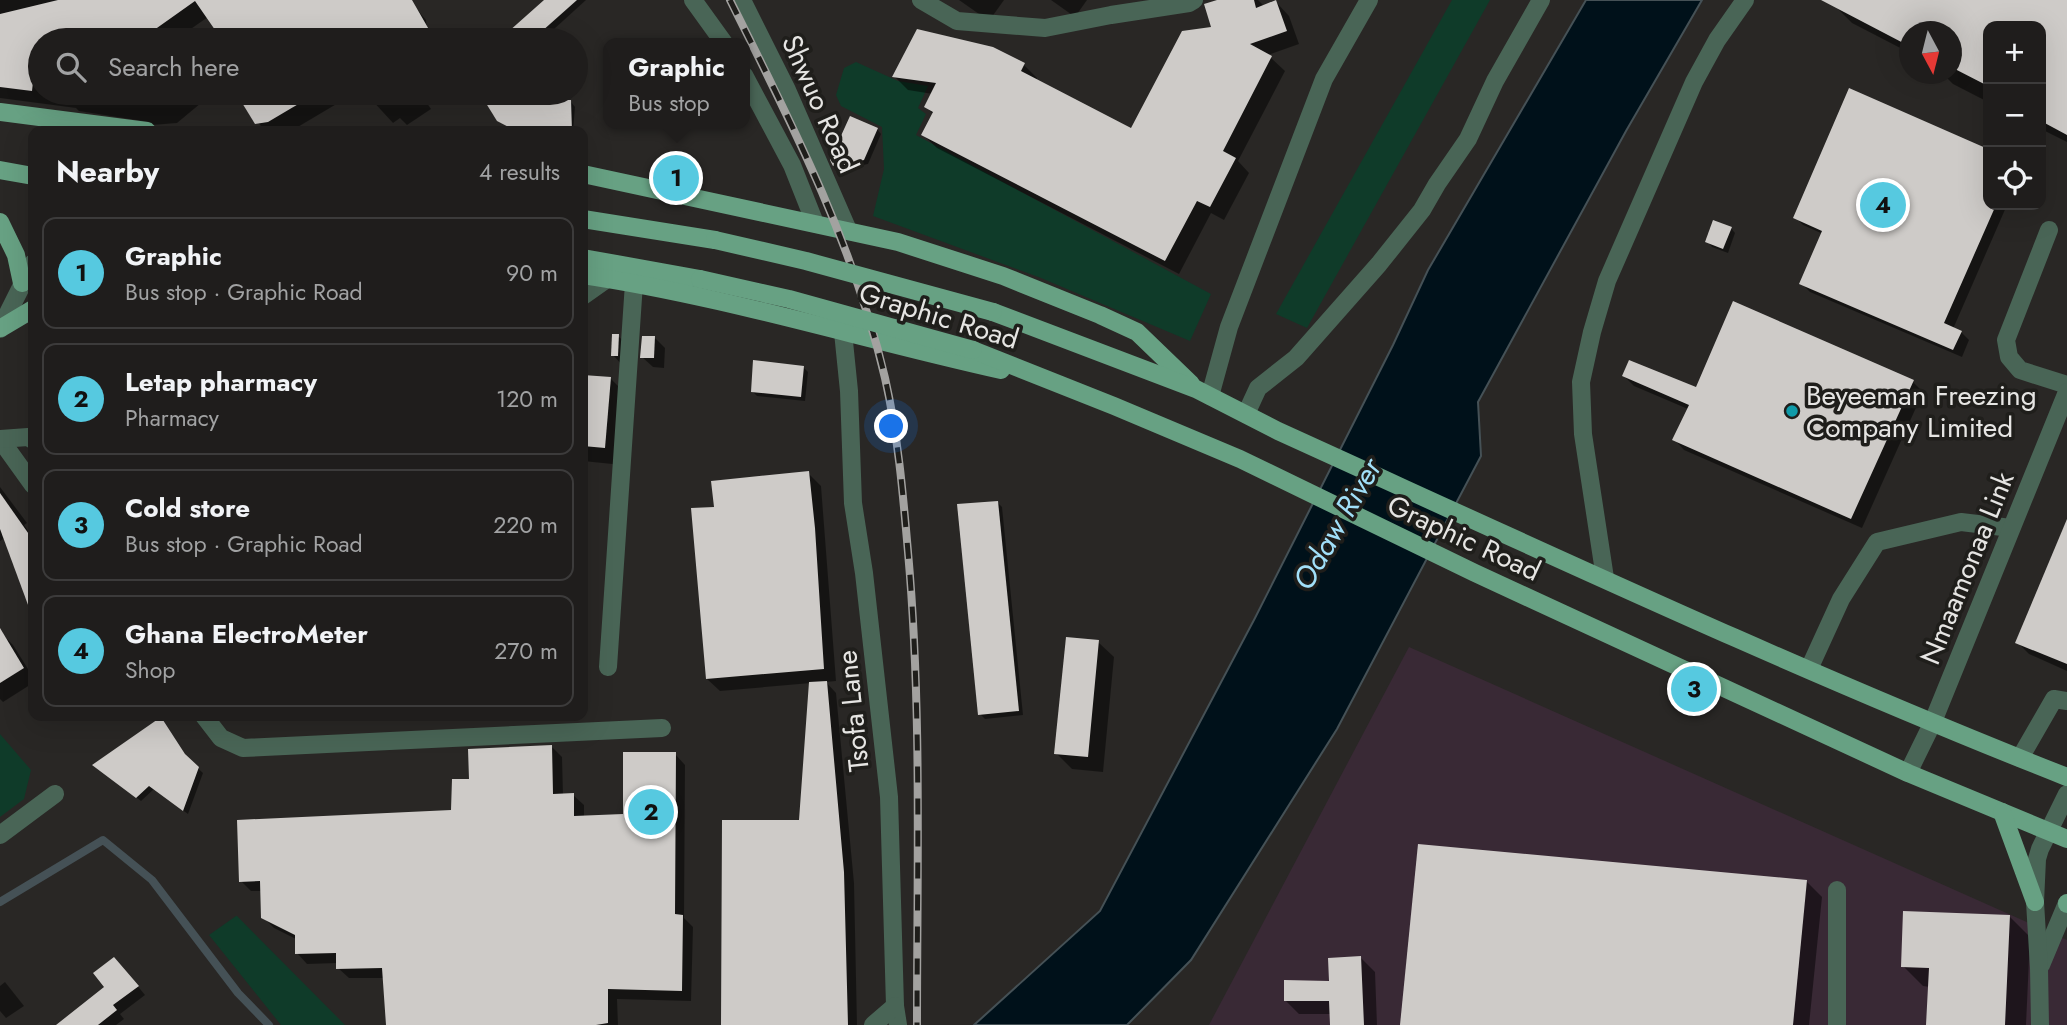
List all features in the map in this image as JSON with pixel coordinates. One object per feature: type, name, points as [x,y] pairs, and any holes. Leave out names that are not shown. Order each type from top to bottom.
[{"type":"main road","points":[[0,112],[45,124],[72,126]]},
{"type":"main road","points":[[0,170],[28,175]]},
{"type":"main road","points":[[588,175],[898,242],[1003,276],[1100,314],[1137,332],[1203,393]]},
{"type":"main road","name":"Graphic Road","points":[[588,220],[715,240],[831,267],[993,313],[1203,393],[1278,431],[1932,724],[2067,777]]},
{"type":"main road","points":[[0,222],[16,255],[22,283]]},
{"type":"main road","name":"Graphic Road","points":[[588,259],[700,279],[789,299],[973,350],[1240,459],[1475,573],[1908,773],[2067,839]]},
{"type":"main road","points":[[588,276],[634,283],[1008,372],[1114,406]]},
{"type":"main road","points":[[0,329],[28,312]]},
{"type":"main road","points":[[2002,812],[2035,902]]},
{"type":"street","points":[[692,0],[720,38]]},
{"type":"street","name":"Shwuo Road","points":[[742,0],[788,90],[848,230]]},
{"type":"street","points":[[921,0],[957,21],[1045,28],[1194,0]]},
{"type":"street","points":[[1203,393],[1324,79],[1369,0]]},
{"type":"street","points":[[1246,414],[1258,388],[1296,358],[1379,264],[1422,210],[1468,139],[1494,81],[1541,0]]},
{"type":"street","points":[[1605,578],[1583,434],[1581,382],[1592,332],[1607,281],[1694,82],[1717,40],[1745,0]]},
{"type":"street","points":[[750,86],[792,164],[815,223]]},
{"type":"street","points":[[2049,230],[2006,340],[2009,356],[2020,370],[2067,385]]},
{"type":"street","points":[[0,329],[28,272]]},
{"type":"street","points":[[588,292],[607,279]]},
{"type":"street","points":[[608,667],[634,283]]},
{"type":"street","name":"Tsofa Lane","points":[[843,332],[849,391],[853,503],[864,573],[889,797],[895,1006],[898,1025]]},
{"type":"street","name":"Nmaamonaa Link","points":[[1908,773],[1932,724],[2011,528],[2061,419],[2067,392]]},
{"type":"street","points":[[0,439],[28,437]]},
{"type":"street","points":[[0,439],[28,478]]},
{"type":"street","points":[[1809,669],[1841,599],[1877,542],[1961,522],[2011,528]]},
{"type":"street","points":[[2020,758],[2054,699],[2067,702]]},
{"type":"street","points":[[208,721],[221,738],[243,748],[662,728]]},
{"type":"street","points":[[0,835],[55,794]]},
{"type":"street","points":[[2040,1025],[2035,902],[2037,859],[2067,794]]},
{"type":"street","points":[[1837,890],[1837,1025]]},
{"type":"street","points":[[2039,968],[2067,903]]},
{"type":"street","points":[[873,1025],[895,1006]]},
{"type":"shaded area","points":[[1409,647],[2067,940],[2067,1025],[1209,1025]]},
{"type":"green space","points":[[1452,0],[1490,0],[1307,328],[1276,314]]},
{"type":"green space","points":[[856,62],[898,81],[928,86],[918,108],[926,114],[916,135],[1211,294],[1190,341],[1041,278],[873,216],[884,169],[882,127],[841,106],[836,95],[844,68]]},
{"type":"green space","points":[[0,734],[31,770],[24,799],[0,817]]},
{"type":"green space","points":[[236,916],[345,1025],[281,1025],[209,935]]},
{"type":"water","name":"Odaw River","points":[[1586,0],[1702,0],[1626,131],[1478,402],[1481,456],[1337,729],[1191,960],[1127,1025],[974,1025],[1100,911],[1255,618],[1428,270]]},
{"type":"building","points":[[58,0],[412,0],[428,28],[214,28],[195,1],[157,28],[28,28],[28,90],[0,87],[0,14]]},
{"type":"building","points":[[544,0],[577,0],[546,28],[512,28]]},
{"type":"building","points":[[1217,0],[1254,0],[1256,8],[1276,0],[1287,31],[1250,44],[1272,56],[1223,151],[1236,158],[1210,207],[1197,201],[1165,261],[921,135],[933,112],[924,107],[936,83],[892,77],[917,29],[993,47],[1025,63],[1021,71],[1131,128],[1182,31],[1211,27],[1204,4]]},
{"type":"building","points":[[1821,0],[2067,0],[2067,135],[2046,124],[2046,21],[1983,21],[1983,83],[1962,73],[1962,21],[1899,21],[1899,41]]},
{"type":"building","points":[[1849,88],[1983,147],[1983,210],[1994,210],[1944,323],[1962,331],[1953,350],[1799,284],[1822,231],[1793,218]]},
{"type":"building","points":[[243,105],[297,105],[268,122],[255,124]]},
{"type":"building","points":[[487,105],[571,105],[572,126],[506,126],[497,121]]},
{"type":"building","points":[[850,116],[878,128],[864,160],[833,166],[830,160]]},
{"type":"building","points":[[1713,220],[1732,227],[1723,249],[1705,242]]},
{"type":"building","name":"Beyeeman Freezing Company Limited","points":[[1733,301],[1914,380],[1851,519],[1672,440],[1689,405],[1622,376],[1629,360],[1696,387]]},
{"type":"building","points":[[612,334],[619,334],[618,356],[611,356]]},
{"type":"building","points":[[642,336],[655,336],[654,358],[640,358]]},
{"type":"building","points":[[753,360],[804,366],[801,397],[751,392]]},
{"type":"building","points":[[588,375],[611,377],[605,448],[588,446]]},
{"type":"building","points":[[809,471],[824,669],[706,679],[691,508],[714,507],[711,481]]},
{"type":"building","points":[[0,493],[28,533],[28,605],[0,529]]},
{"type":"building","points":[[998,501],[1019,711],[978,715],[957,504]]},
{"type":"building","points":[[2067,519],[2067,664],[2015,643]]},
{"type":"building","points":[[0,628],[24,668],[0,683]]},
{"type":"building","points":[[1066,637],[1099,640],[1088,757],[1054,754]]},
{"type":"building","points":[[827,681],[844,872],[848,1025],[721,1025],[722,820],[799,820],[809,682]]},
{"type":"building","points":[[155,721],[164,721],[185,754],[199,767],[183,811],[149,786],[136,798],[92,765]]},
{"type":"building","points":[[552,745],[553,794],[574,793],[574,816],[623,814],[623,752],[676,752],[675,914],[683,915],[682,991],[608,989],[608,1023],[596,1025],[386,1025],[382,968],[336,969],[336,953],[295,954],[295,935],[261,918],[260,881],[239,882],[237,820],[451,810],[452,779],[469,779],[468,749]]},
{"type":"building","points":[[1418,844],[1807,880],[1793,1025],[1400,1025]]},
{"type":"building","points":[[1903,911],[2010,915],[2005,1025],[1926,1025],[1929,968],[1901,967]]},
{"type":"building","points":[[1361,956],[1364,1025],[1330,1025],[1329,1001],[1284,1001],[1284,980],[1329,981],[1328,958]]},
{"type":"building","points":[[114,957],[139,986],[113,1005],[117,1010],[98,1025],[56,1025],[104,987],[93,973]]},
{"type":"waterway","points":[[0,902],[103,840],[152,880],[238,993],[269,1025]]},
{"type":"railway","points":[[730,0],[749,38]]},
{"type":"railway","points":[[750,40],[798,138],[838,232],[872,329],[890,399],[904,508],[915,670],[918,788],[917,1025]]},
{"type":"place","name":"Graphic","points":[[676,178]]},
{"type":"place","name":"Ghana ElectroMeter","points":[[1883,205]]},
{"type":"place","name":"Beyeeman Freezing Company Limited","points":[[1792,411]]},
{"type":"place","name":"Cold store","points":[[1694,689]]},
{"type":"place","name":"Letap pharmacy","points":[[651,812]]}]
